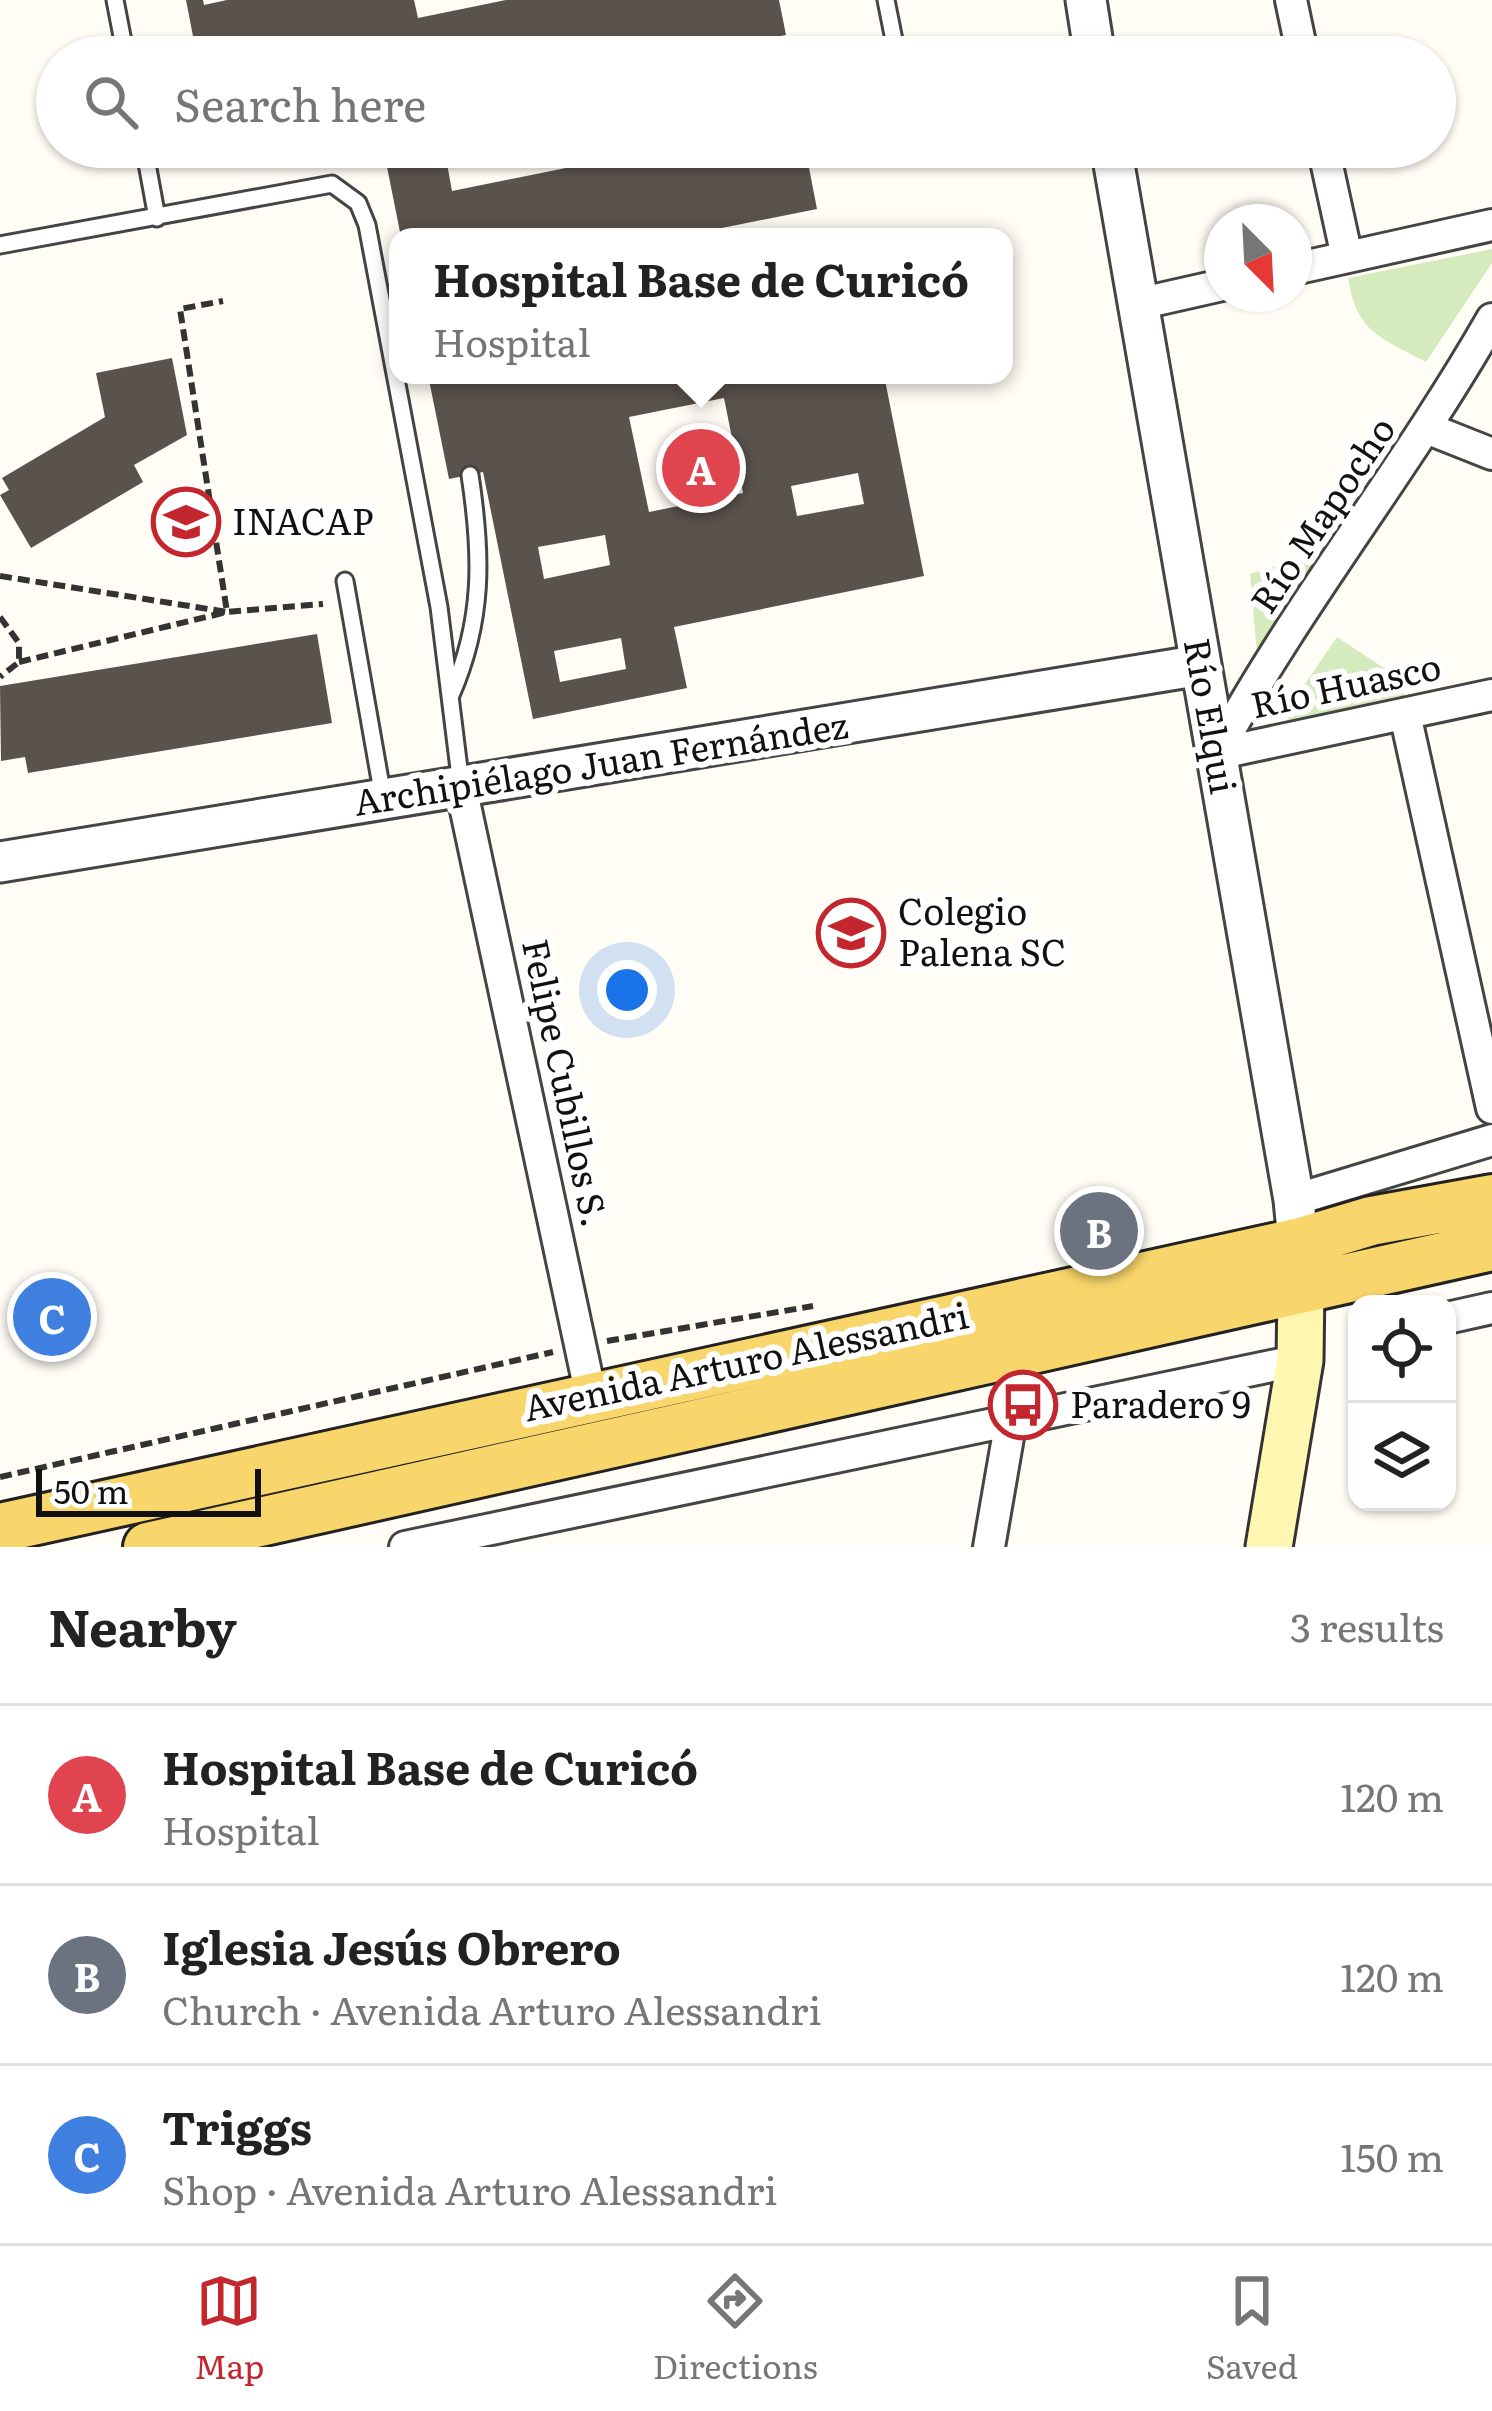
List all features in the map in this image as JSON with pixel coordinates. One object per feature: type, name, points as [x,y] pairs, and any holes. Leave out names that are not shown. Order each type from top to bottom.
[{"type":"main road","name":"Avenida Arturo Alessandri","points":[[0,1528],[180,1524],[1299,1243],[1371,1220],[1492,1199]]},
{"type":"main road","name":"Avenida Arturo Alessandri","points":[[180,1524],[591,1396],[1299,1243],[1492,1246]]},
{"type":"main road","points":[[1269,1547],[1300,1360],[1299,1243]]},
{"type":"street","points":[[1086,0],[1092,36]]},
{"type":"street","points":[[1291,0],[1299,36]]},
{"type":"street","name":"Río Elqui","points":[[1115,168],[1299,1243]]},
{"type":"street","points":[[1328,168],[1347,257]]},
{"type":"street","points":[[1312,265],[1492,225]]},
{"type":"street","points":[[1138,304],[1204,289]]},
{"type":"street","name":"Río Mapocho","points":[[1216,754],[1252,687],[1429,429],[1492,319]]},
{"type":"street","points":[[1429,429],[1492,454]]},
{"type":"street","name":"Archipiélago Juan Fernández","points":[[0,862],[1201,664]]},
{"type":"street","name":"Río Huasco","points":[[1216,754],[1492,695]]},
{"type":"street","points":[[1405,714],[1492,1108]]},
{"type":"street","name":"Felipe Cubillos S.","points":[[461,787],[591,1396]]},
{"type":"street","name":"Avenida Arturo Alessandri","points":[[1299,1243],[1492,1140]]},
{"type":"street","points":[[1456,1316],[1492,1308]]},
{"type":"street","points":[[405,1547],[530,1534],[1011,1420],[1300,1360]]},
{"type":"street","points":[[988,1547],[1011,1420]]},
{"type":"lane","points":[[115,0],[122,36]]},
{"type":"lane","points":[[886,0],[893,36]]},
{"type":"lane","points":[[148,168],[158,218]]},
{"type":"lane","points":[[0,245],[332,184],[358,203],[368,225],[389,336]]},
{"type":"lane","points":[[398,384],[440,607],[461,787]]},
{"type":"lane","points":[[450,696],[471,642],[481,585],[470,475]]},
{"type":"lane","points":[[345,581],[383,800]]},
{"type":"path","points":[[223,302],[180,309],[227,612]]},
{"type":"path","points":[[0,576],[227,612]]},
{"type":"path","points":[[0,677],[19,662],[227,612],[322,600],[326,622]]},
{"type":"path","points":[[0,617],[19,643],[19,662]]},
{"type":"green space","points":[[1492,249],[1492,263],[1426,362],[1373,331],[1352,296],[1348,278]]},
{"type":"green space","points":[[1298,559],[1326,570],[1267,657],[1257,653],[1250,574]]},
{"type":"green space","points":[[1337,637],[1399,678],[1407,705],[1291,728],[1286,712]]},
{"type":"building","points":[[186,0],[203,0],[204,5],[227,0],[414,0],[418,18],[506,0],[779,0],[786,35],[781,36],[193,36]]},
{"type":"building","points":[[387,168],[448,168],[452,191],[565,168],[809,168],[817,209],[722,228],[399,228]]},
{"type":"building","points":[[172,358],[187,435],[134,465],[143,482],[31,548],[0,495],[9,490],[2,478],[105,417],[96,373]]},
{"type":"building","points":[[430,384],[886,384],[924,576],[674,627],[687,688],[533,719],[483,472],[449,479]],"holes":[[[724,398],[743,493],[649,512],[629,417]],[[858,473],[864,504],[797,516],[791,486]],[[605,535],[610,565],[544,579],[538,547]],[[621,638],[626,669],[560,682],[554,651]]]},
{"type":"building","points":[[317,634],[332,723],[28,773],[25,757],[1,761],[0,686]]},
{"type":"place","name":"Hospital Base de Curicó","points":[[701,468]]},
{"type":"place","name":"INACAP","points":[[186,522]]},
{"type":"place","name":"Colegio Palena SC","points":[[851,933]]},
{"type":"place","name":"Iglesia Jesús Obrero","points":[[1099,1231]]},
{"type":"place","name":"Triggs","points":[[52,1317]]},
{"type":"place","name":"Paradero 9","points":[[1023,1405]]}]
